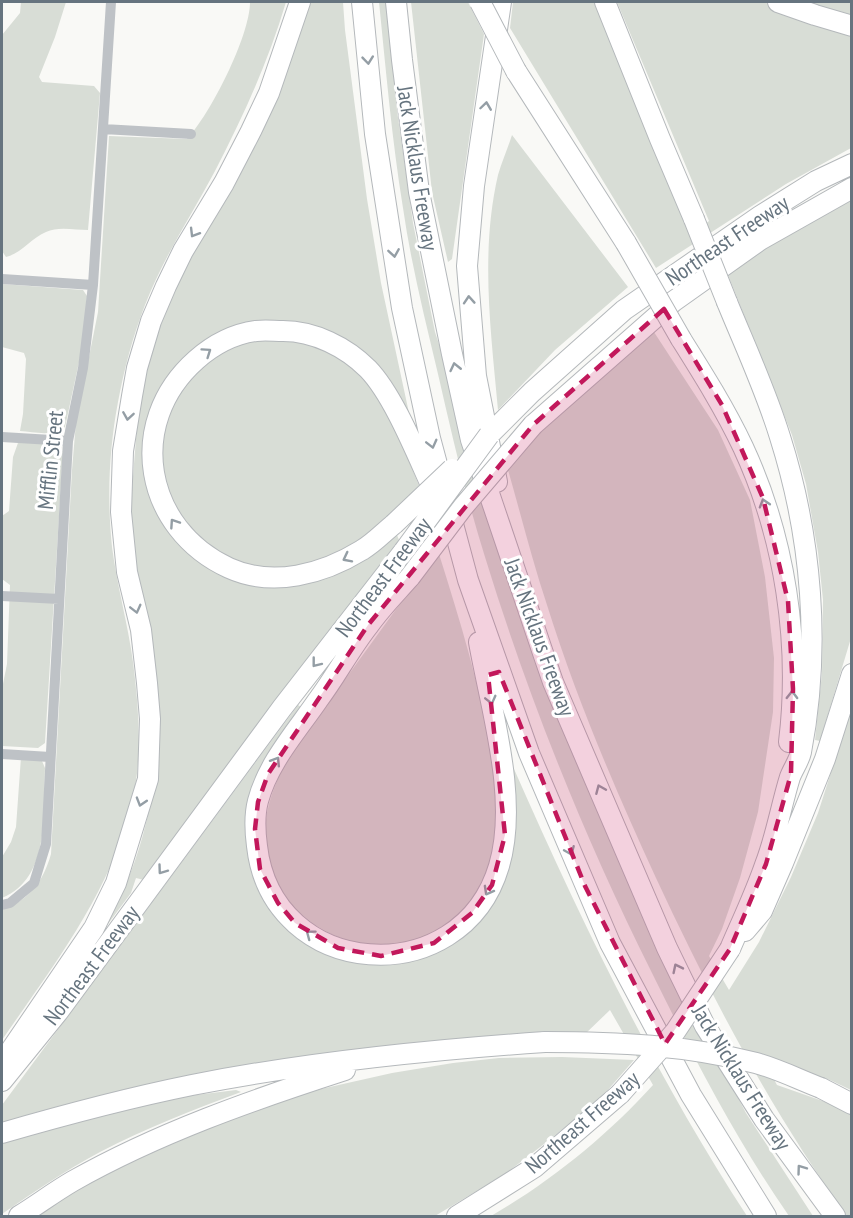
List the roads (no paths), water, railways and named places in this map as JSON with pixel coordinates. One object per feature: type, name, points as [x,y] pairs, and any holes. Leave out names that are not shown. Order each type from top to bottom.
[{"type":"highway","points":[[2,1063],[61,978],[98,919],[116,883],[148,779],[150,719],[147,683],[141,630],[127,572],[121,512],[123,451],[133,386],[152,321],[166,286],[183,251],[224,183],[269,93],[300,2]]},
{"type":"highway","name":"Jack Nicklaus Freeway","points":[[362,2],[375,134],[402,308],[430,438],[468,580],[529,753],[610,943],[691,1095],[766,1216]]},
{"type":"highway","name":"Jack Nicklaus Freeway","points":[[396,2],[410,132],[424,215],[471,440],[553,682],[667,948],[705,1026],[764,1119],[835,1216]]},
{"type":"highway","points":[[479,2],[516,71],[626,243],[722,405],[744,449],[763,498],[788,601],[792,660],[792,719],[789,746],[791,774]]},
{"type":"highway","points":[[501,2],[474,186],[467,266],[476,376],[498,486],[501,524]]},
{"type":"highway","points":[[604,2],[762,385],[780,435],[799,509],[807,563],[810,602],[810,678],[800,755],[791,774],[766,864],[730,949]]},
{"type":"highway","points":[[778,2],[852,26]]},
{"type":"highway","name":"Northeast Freeway","points":[[2,1081],[58,1012],[282,708],[404,551],[489,435],[532,392],[624,310],[760,216],[816,181],[852,164]]},
{"type":"highway","points":[[468,580],[485,677],[494,713],[506,817],[503,852],[492,885],[483,900],[461,925],[417,950],[381,956],[338,948],[315,939],[295,923],[278,903],[266,882],[258,855],[255,829],[258,802],[268,774],[284,748],[368,625],[410,577],[463,507],[533,425],[674,301],[760,240],[852,188]]},
{"type":"highway","points":[[456,536],[388,398],[369,370],[348,352],[325,340],[291,331],[256,331],[239,335],[206,351],[182,372],[166,397],[158,416],[153,435],[152,465],[162,504],[175,526],[191,544],[215,561],[242,574],[272,579],[331,566],[363,549],[394,524],[489,435]]},
{"type":"highway","points":[[730,949],[762,911],[825,759],[852,674]]},
{"type":"highway","name":"Northeast Freeway","points":[[457,1216],[535,1167],[621,1094],[675,1032],[730,949]]},
{"type":"highway","points":[[2,1133],[192,1085],[295,1068],[449,1048],[545,1042],[601,1042],[693,1050],[758,1064],[821,1088],[852,1104]]},
{"type":"highway","points":[[19,1216],[72,1182],[151,1141],[268,1095],[391,1056]]},
{"type":"street","name":"Mifflin Street","points":[[2,905],[10,903],[34,883],[46,844],[68,441],[83,368],[93,285],[111,2]]},
{"type":"street","points":[[103,129],[191,134]]},
{"type":"street","points":[[2,279],[93,285]]},
{"type":"street","points":[[2,437],[68,441]]},
{"type":"street","points":[[2,596],[59,599]]},
{"type":"street","points":[[2,754],[50,757]]}]
